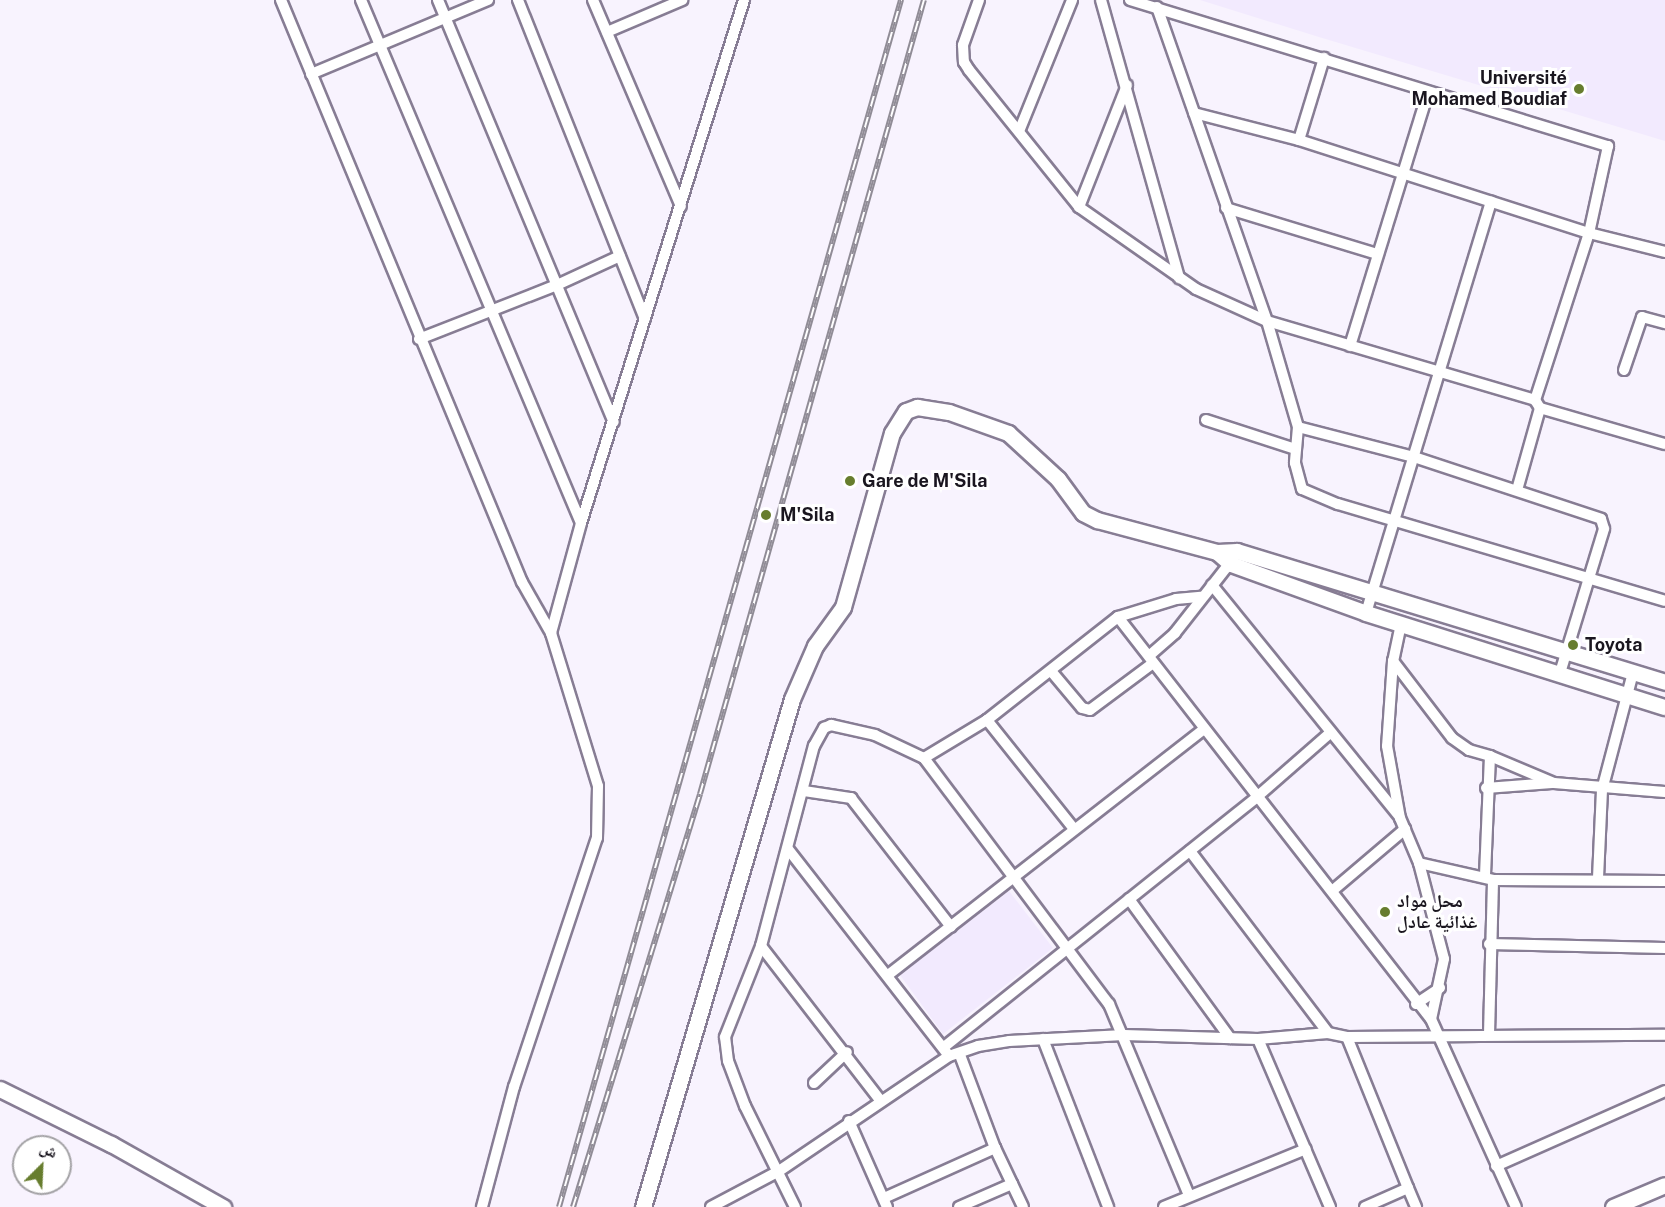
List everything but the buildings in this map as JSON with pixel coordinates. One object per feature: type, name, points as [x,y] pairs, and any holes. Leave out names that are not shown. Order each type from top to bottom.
[{"type":"street","points":[[281,0],[419,339],[522,582],[551,633],[598,786],[597,838],[514,1087],[482,1207]]},
{"type":"street","points":[[361,0],[581,523]]},
{"type":"street","points":[[438,0],[614,422]]},
{"type":"street","points":[[311,74],[488,0]]},
{"type":"street","points":[[518,0],[645,319]]},
{"type":"street","points":[[593,0],[681,206]]},
{"type":"street","points":[[607,33],[682,0]]},
{"type":"street","points":[[551,633],[581,523],[744,0]]},
{"type":"street","points":[[979,0],[963,45],[964,62],[1020,129],[1079,207],[1179,278],[1223,304],[1267,321],[1665,444]]},
{"type":"street","points":[[1020,129],[1072,0]]},
{"type":"street","points":[[1101,0],[1127,85],[1179,278]]},
{"type":"street","points":[[1130,0],[1608,146],[1589,233],[1538,404],[1517,490]]},
{"type":"street","points":[[1157,8],[1267,321],[1298,427],[1294,449],[1297,479],[1302,489],[1338,504],[1665,601]]},
{"type":"street","points":[[1299,140],[1324,58]]},
{"type":"street","points":[[1079,207],[1127,85]]},
{"type":"street","points":[[1350,346],[1428,92]]},
{"type":"street","points":[[1194,113],[1299,140],[1589,233],[1665,252]]},
{"type":"street","points":[[1366,613],[1491,202]]},
{"type":"street","points":[[1226,208],[1377,254]]},
{"type":"street","points":[[419,339],[557,285],[620,256]]},
{"type":"street","points":[[1624,370],[1642,317],[1665,323]]},
{"type":"street","points":[[644,1207],[792,699],[815,646],[843,607],[892,433],[906,411],[917,407],[949,412],[1008,433],[1058,479],[1083,513],[1124,529],[1217,552],[1366,613],[1665,707]]},
{"type":"street","points":[[1206,420],[1294,449]]},
{"type":"street","points":[[1298,427],[1414,457],[1517,490],[1605,524],[1565,651],[1560,674]]},
{"type":"street","points":[[1234,558],[1370,594],[1665,682]]},
{"type":"street","points":[[1051,671],[1082,708],[1090,710],[1151,660],[1234,558]]},
{"type":"street","points":[[1212,585],[1400,818]]},
{"type":"street","points":[[924,759],[987,720],[1118,617],[1176,599],[1201,597]]},
{"type":"street","points":[[1118,617],[1203,730],[1332,891],[1416,1004],[1431,1019],[1516,1207]]},
{"type":"street","points":[[1401,624],[1393,661],[1387,746],[1400,818],[1419,863],[1444,959],[1440,988],[1431,1019]]},
{"type":"street","points":[[1393,661],[1452,738],[1469,750],[1490,756],[1554,783]]},
{"type":"street","points":[[1598,878],[1602,790],[1633,673]]},
{"type":"street","points":[[987,720],[1074,829]]},
{"type":"street","points":[[795,1207],[745,1106],[725,1047],[731,1017],[761,946],[804,791],[814,746],[824,728],[831,725],[875,735],[924,759],[1109,1004],[1124,1035],[1189,1195]]},
{"type":"street","points":[[888,975],[1203,730]]},
{"type":"street","points":[[711,1207],[778,1171],[951,1053],[1066,947],[1258,796],[1330,733]]},
{"type":"street","points":[[1489,1034],[1489,878],[1486,789],[1490,756]]},
{"type":"street","points":[[1486,789],[1554,783],[1602,790],[1665,792]]},
{"type":"street","points":[[804,791],[851,798],[951,927]]},
{"type":"street","points":[[1332,891],[1405,829]]},
{"type":"street","points":[[788,849],[951,1053],[1023,1207]]},
{"type":"street","points":[[1190,851],[1328,1033]]},
{"type":"street","points":[[1419,863],[1489,878],[1598,878],[1665,881]]},
{"type":"street","points":[[1129,899],[1230,1038]]},
{"type":"street","points":[[1489,944],[1665,948]]},
{"type":"street","points":[[761,946],[847,1052],[881,1101]]},
{"type":"street","points":[[1416,1004],[1440,988]]},
{"type":"street","points":[[951,1053],[978,1046],[1043,1039],[1124,1035],[1258,1039],[1328,1033],[1347,1037],[1489,1034],[1665,1035]]},
{"type":"street","points":[[1347,1037],[1416,1207]]},
{"type":"street","points":[[1043,1039],[1108,1207]]},
{"type":"street","points":[[1258,1039],[1330,1207]]},
{"type":"street","points":[[814,1083],[847,1052]]},
{"type":"street","points":[[0,1089],[111,1144],[223,1207]]},
{"type":"street","points":[[1496,1166],[1665,1091]]},
{"type":"street","points":[[849,1121],[886,1203],[995,1148]]},
{"type":"street","points":[[1164,1207],[1306,1149]]},
{"type":"street","points":[[959,1207],[1012,1184]]},
{"type":"street","points":[[1613,1207],[1665,1185]]},
{"type":"street","points":[[1365,1207],[1408,1188]]},
{"type":"shaded area","name":"Université Mohamed Boudiaf","points":[[1200,0],[1665,0],[1665,141],[1319,37]]},
{"type":"shaded area","points":[[1009,891],[1053,948],[943,1034],[900,975]]},
{"type":"railway","points":[[559,1207],[901,0]]},
{"type":"railway","points":[[573,1207],[700,794],[924,0]]},
{"type":"place","name":"Université Mohamed Boudiaf","points":[[1579,89]]},
{"type":"place","name":"Gare de M'Sila","points":[[850,481]]},
{"type":"place","name":"M'Sila","points":[[766,515]]},
{"type":"place","name":"Toyota","points":[[1573,645]]},
{"type":"place","name":"محل مواد غذائية عادل","points":[[1385,912]]}]
